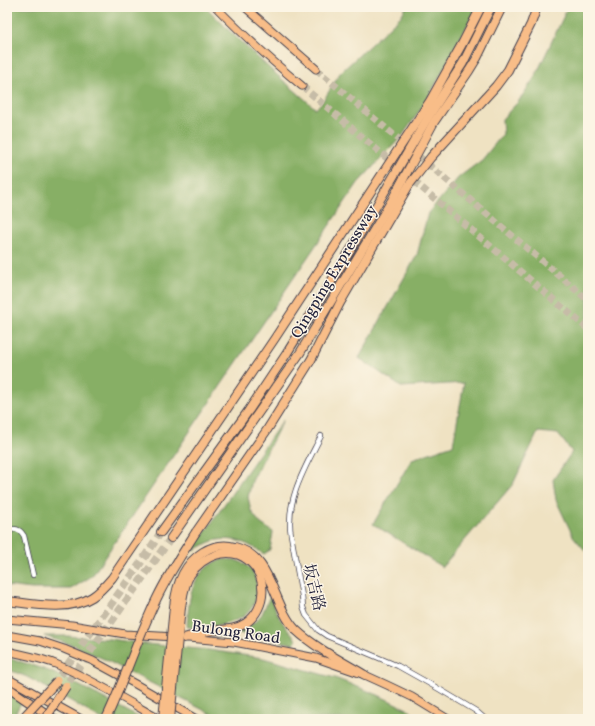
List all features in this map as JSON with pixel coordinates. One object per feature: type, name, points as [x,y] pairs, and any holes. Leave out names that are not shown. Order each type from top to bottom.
[{"type":"highway","points":[[7,601],[55,606],[77,604],[101,590],[112,578],[275,338],[430,101],[481,7]]},
{"type":"highway","name":"Qingping Expressway","points":[[161,532],[249,410],[287,353],[350,251],[427,119],[463,63],[491,7]]},
{"type":"highway","name":"Qingping Expressway","points":[[171,538],[300,353],[392,200],[434,122],[477,58],[502,7]]},
{"type":"highway","points":[[106,719],[116,698],[144,627],[173,567],[267,430],[311,360],[340,303],[403,194],[428,160],[506,74],[531,24],[537,7]]},
{"type":"highway","points":[[170,719],[177,607],[175,596],[178,584],[185,570],[195,559],[207,550],[220,546],[233,546],[241,548],[253,556],[263,567],[285,615],[295,629],[310,641],[365,675]]},
{"type":"highway","points":[[163,719],[177,607],[190,575],[203,561],[216,554],[239,555],[247,559],[255,566],[261,577],[263,587],[262,599],[257,610],[246,622],[238,627],[207,632],[184,638]]},
{"type":"highway","points":[[22,719],[56,680]]},
{"type":"highway","points":[[45,719],[66,686]]},
{"type":"highway","points":[[7,687],[54,719]]},
{"type":"main road","points":[[216,7],[256,47],[302,86]]},
{"type":"main road","points":[[245,7],[316,69]]},
{"type":"main road","name":"Bulong Road","points":[[7,619],[72,625],[126,634],[234,642],[316,658],[365,675],[412,697],[448,719]]},
{"type":"main road","points":[[7,635],[64,649],[93,661],[196,719]]},
{"type":"main road","points":[[7,651],[56,664],[84,677],[159,719]]},
{"type":"main road","points":[[7,678],[81,719]]},
{"type":"street","name":"坂吉路","points":[[321,436],[294,494],[289,518],[303,607],[306,615],[318,630],[327,636],[398,666],[445,692],[476,711],[485,719]]},
{"type":"street","points":[[7,539],[12,529],[22,531],[33,574]]},
{"type":"green space","points":[[7,7],[206,7],[273,72],[316,109],[325,98],[340,73],[401,16],[406,7],[477,7],[427,100],[402,136],[358,183],[92,576],[71,589],[32,589],[7,586]]},
{"type":"green space","points":[[568,7],[588,7],[588,554],[573,536],[556,500],[553,480],[572,452],[558,434],[538,432],[513,484],[442,567],[373,524],[412,459],[453,445],[464,383],[401,387],[359,358],[417,255],[428,213],[459,177],[482,160],[503,134],[502,119],[518,102],[535,77]]},
{"type":"green space","points":[[283,420],[252,481],[248,497],[251,511],[260,523],[273,532],[270,550],[264,554],[242,542],[224,539],[211,542],[194,550],[201,538]]},
{"type":"green space","points":[[228,559],[238,561],[246,565],[252,571],[257,586],[257,595],[254,603],[244,616],[231,622],[206,628],[187,627],[190,597],[193,588],[202,572],[209,565],[219,560]]},
{"type":"green space","points":[[270,596],[281,620],[295,638],[296,641],[294,644],[234,632],[254,623],[262,614]]},
{"type":"green space","points":[[44,636],[110,639],[209,650],[263,658],[335,678],[378,695],[409,710],[420,719],[221,719],[104,659],[72,645]]},
{"type":"green space","points":[[7,658],[51,672],[142,719],[100,719],[27,677],[7,669]]},
{"type":"green space","points":[[7,689],[21,703],[12,719],[7,719]]},
{"type":"tunnel","points":[[316,69],[588,300]]},
{"type":"tunnel","points":[[302,86],[588,329]]},
{"type":"tunnel","points":[[53,685],[142,561],[161,532]]},
{"type":"tunnel","points":[[62,691],[171,538]]},
{"type":"tunnel","points":[[28,719],[37,707]]}]
